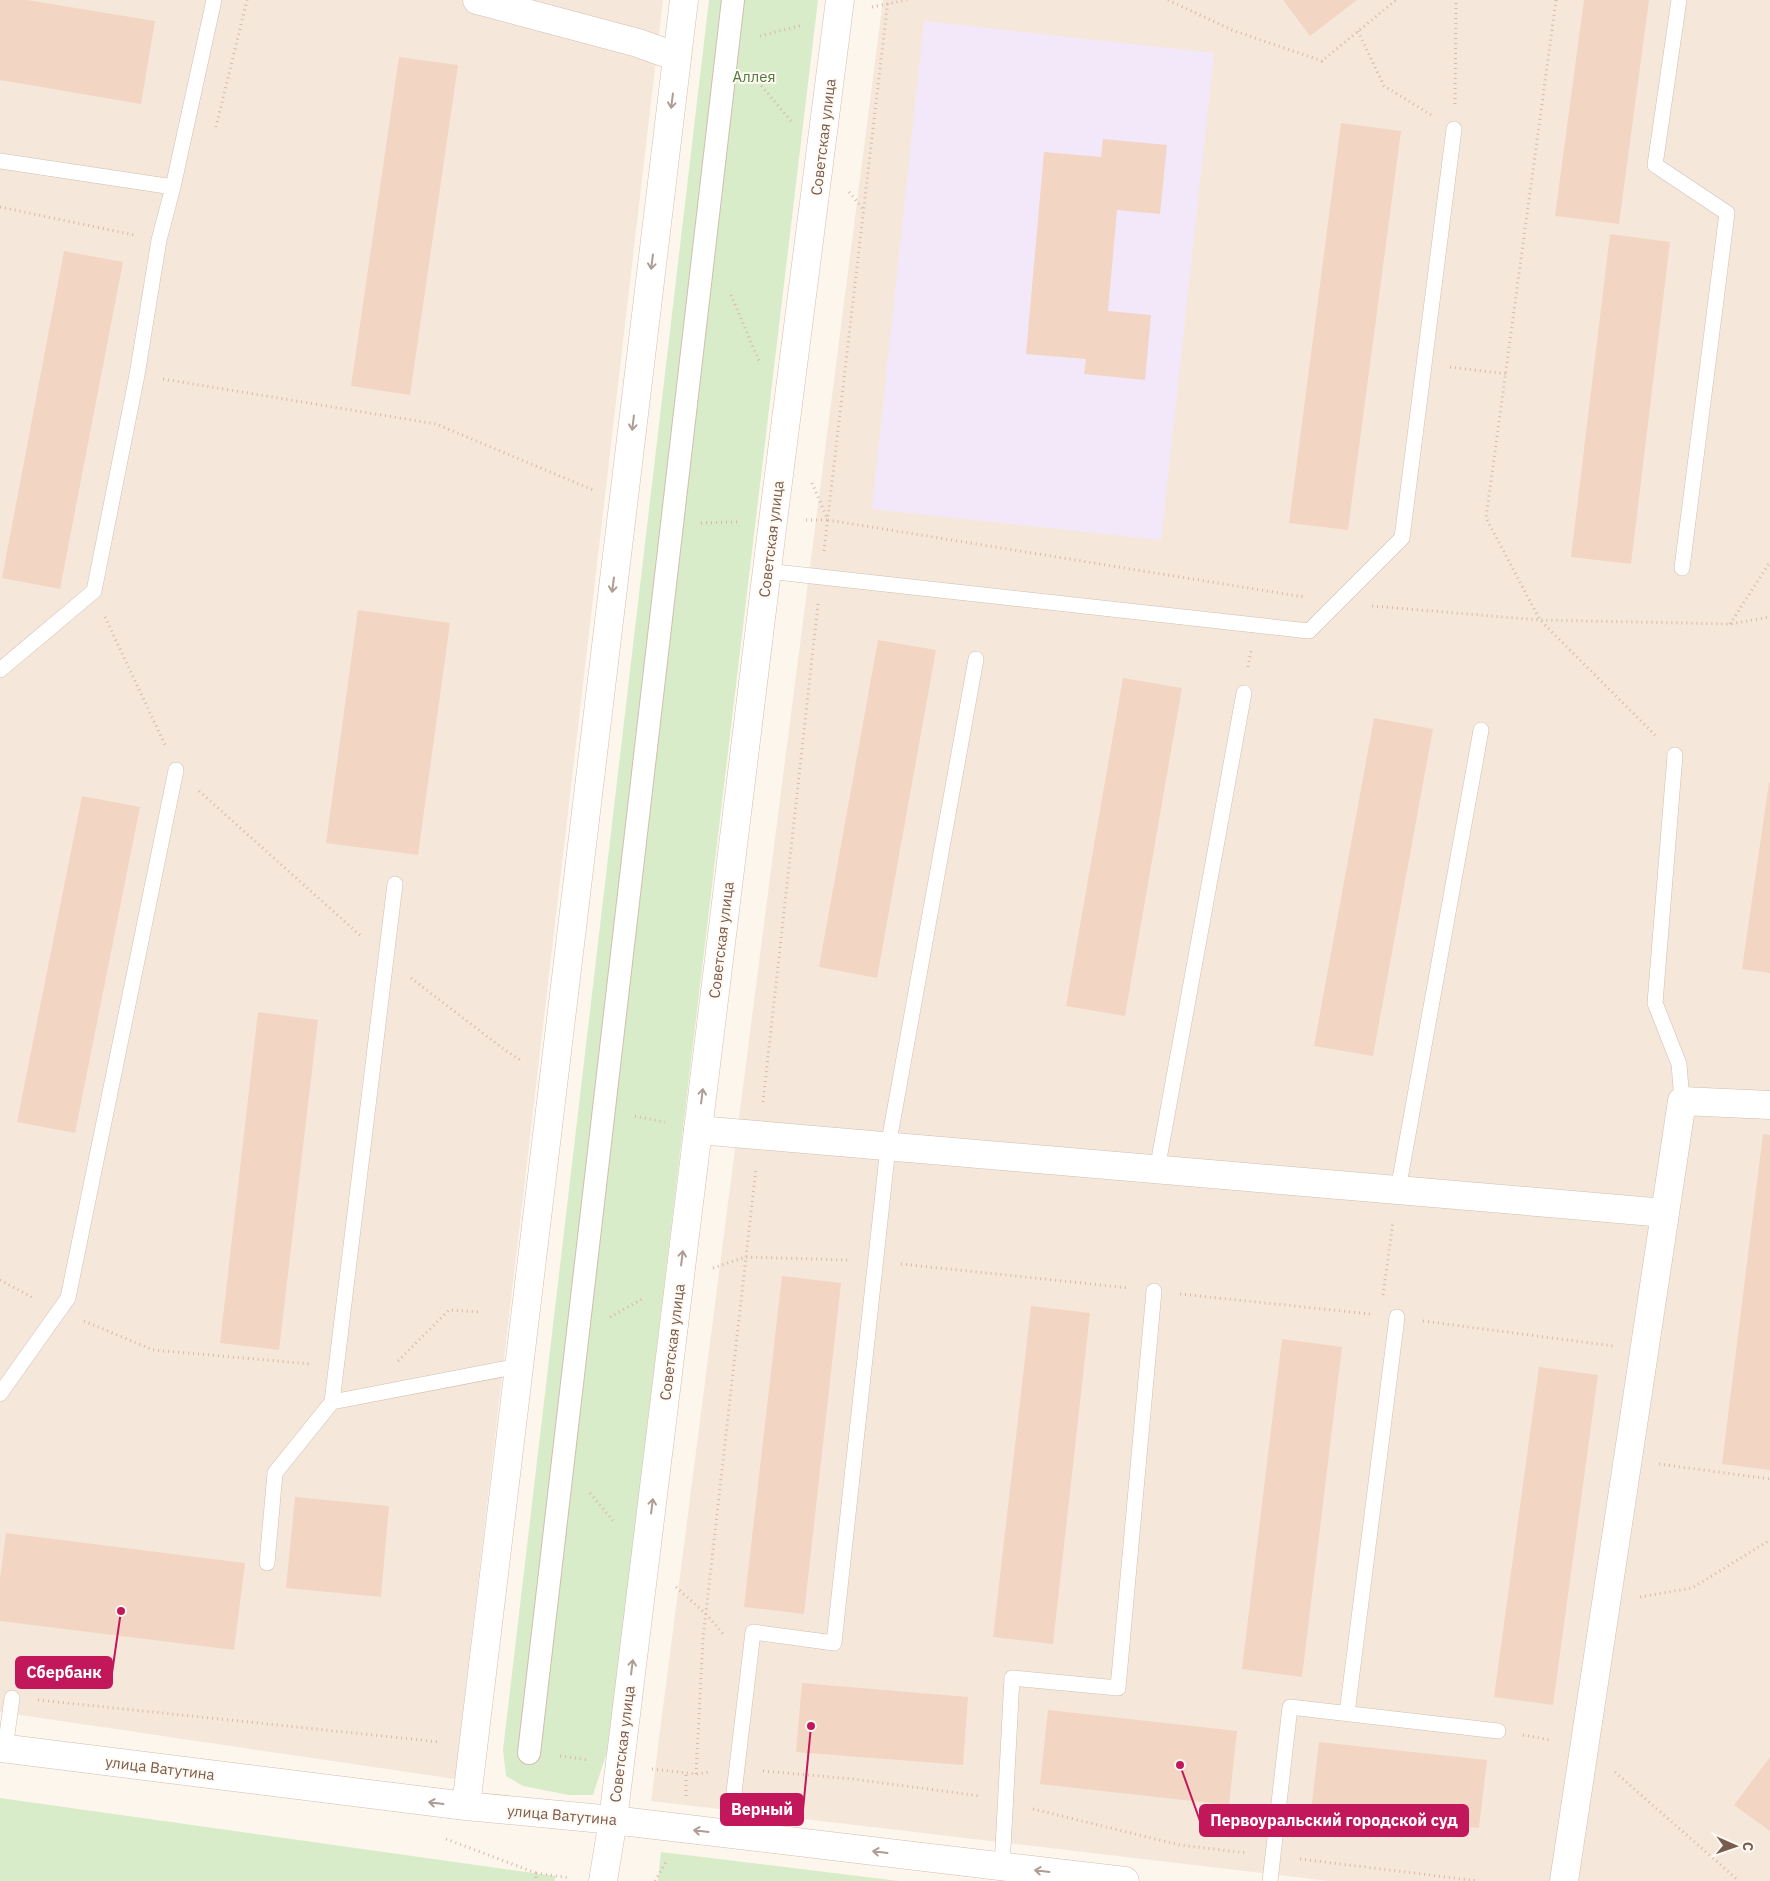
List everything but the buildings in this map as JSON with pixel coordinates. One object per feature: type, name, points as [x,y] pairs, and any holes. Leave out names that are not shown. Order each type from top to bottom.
[{"type":"street","points":[[477,0],[638,43],[677,57]]},
{"type":"street","points":[[466,1806],[684,0]]},
{"type":"street","points":[[529,1753],[733,0]]},
{"type":"street","name":"Советская улица","points":[[603,1881],[613,1820],[773,521],[839,8]]},
{"type":"street","points":[[1564,1881],[1682,1100],[1770,1105]]},
{"type":"street","points":[[698,1130],[1666,1212]]},
{"type":"street","name":"улица Ватутина","points":[[3,1748],[466,1806],[613,1820],[1125,1881]]},
{"type":"lane","points":[[0,670],[94,591],[137,375],[160,240],[214,0]]},
{"type":"lane","points":[[1679,0],[1655,165],[1728,213],[1682,568]]},
{"type":"lane","points":[[767,571],[1309,631],[1402,538],[1454,130]]},
{"type":"lane","points":[[0,162],[173,186]]},
{"type":"lane","points":[[729,1834],[753,1632],[834,1643],[888,1147],[976,658]]},
{"type":"lane","points":[[1157,1170],[1244,692]]},
{"type":"lane","points":[[1398,1190],[1481,730]]},
{"type":"lane","points":[[1675,755],[1656,1003],[1679,1064],[1682,1100]]},
{"type":"lane","points":[[0,1394],[60,1312],[68,1298],[176,770]]},
{"type":"lane","points":[[267,1563],[275,1473],[332,1402],[395,884]]},
{"type":"lane","points":[[1002,1867],[1012,1678],[1118,1688],[1154,1291]]},
{"type":"lane","points":[[1347,1714],[1397,1318]]},
{"type":"lane","points":[[332,1402],[520,1366]]},
{"type":"lane","points":[[3,1748],[12,1698]]},
{"type":"lane","points":[[1270,1881],[1290,1707],[1498,1731]]},
{"type":"path","points":[[864,210],[728,44],[839,8],[907,0]]},
{"type":"path","points":[[1168,0],[1232,30],[1322,61],[1396,0]]},
{"type":"path","points":[[1454,130],[1456,0]]},
{"type":"path","points":[[1556,0],[1486,518],[1540,620],[1675,755]]},
{"type":"path","points":[[696,1774],[703,1639],[821,576],[888,2]]},
{"type":"path","points":[[1358,31],[1384,86],[1454,130]]},
{"type":"path","points":[[0,207],[160,240]]},
{"type":"path","points":[[728,289],[763,369]]},
{"type":"path","points":[[1425,363],[1506,374]]},
{"type":"path","points":[[137,375],[436,424],[595,491],[624,500]]},
{"type":"path","points":[[809,476],[828,520]]},
{"type":"path","points":[[672,514],[704,524],[828,520],[1337,603],[1540,620],[1730,624],[1770,617]]},
{"type":"path","points":[[1730,624],[1770,562]]},
{"type":"path","points":[[94,591],[176,770],[386,958],[506,1051],[554,1079]]},
{"type":"path","points":[[1244,692],[1256,625]]},
{"type":"path","points":[[604,1109],[698,1130]]},
{"type":"path","points":[[1380,1316],[1398,1190]]},
{"type":"path","points":[[578,1334],[680,1279],[746,1257],[875,1261],[1380,1316],[1645,1350]]},
{"type":"path","points":[[0,1280],[60,1312],[153,1350],[336,1366]]},
{"type":"path","points":[[395,1364],[449,1310],[479,1312]]},
{"type":"path","points":[[1628,1460],[1770,1478]]},
{"type":"path","points":[[1606,1603],[1692,1588],[1770,1540]]},
{"type":"path","points":[[12,1698],[474,1746]]},
{"type":"path","points":[[1498,1731],[1585,1746],[1739,1881]]},
{"type":"path","points":[[529,1753],[560,1756]]},
{"type":"path","points":[[536,1873],[574,1878]]},
{"type":"shaded area","points":[[0,0],[663,0],[455,1779],[0,1712]]},
{"type":"shaded area","points":[[883,0],[1770,0],[1770,1881],[1329,1881],[651,1801]]},
{"type":"shaded area","points":[[924,21],[1214,53],[1161,540],[872,509]]},
{"type":"green space","name":"Аллея","points":[[709,0],[818,0],[609,1746],[593,1795],[569,1795],[523,1786],[506,1776],[503,1750]]},
{"type":"green space","points":[[0,1798],[555,1876],[555,1881],[0,1881]]},
{"type":"green space","points":[[661,1852],[899,1881],[658,1881]]},
{"type":"place","name":"Сбербанк","points":[[121,1611]]},
{"type":"place","name":"Верный","points":[[811,1726]]},
{"type":"place","name":"Первоуральский городской суд","points":[[1180,1765]]}]
